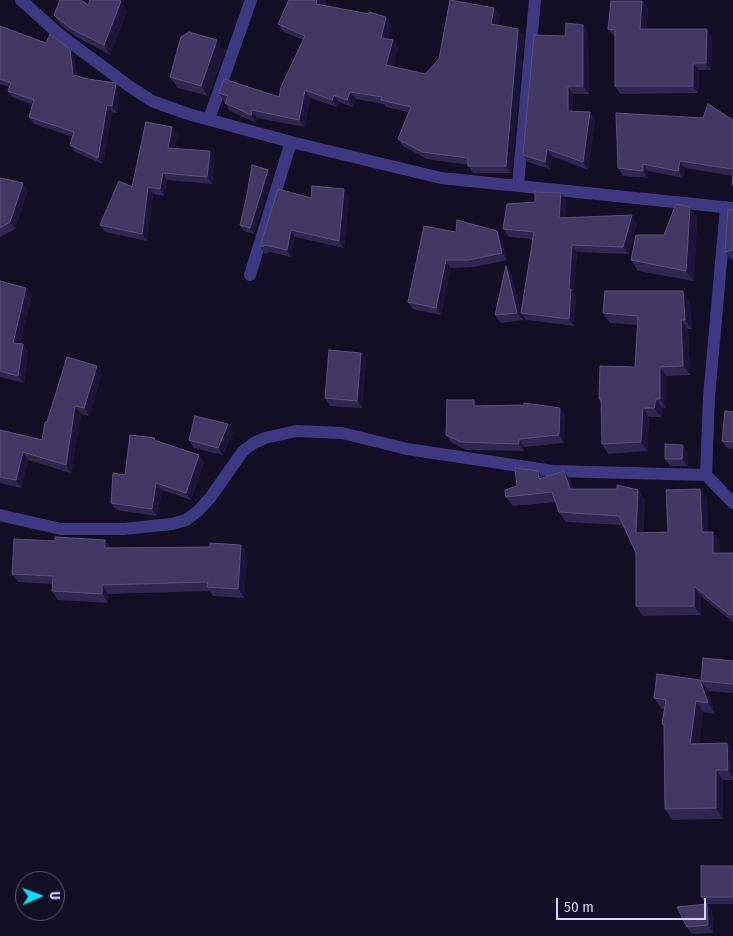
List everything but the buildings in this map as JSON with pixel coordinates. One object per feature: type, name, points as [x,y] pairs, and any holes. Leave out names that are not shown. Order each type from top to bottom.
[{"type":"street","points":[[21,0],[60,35],[129,86],[152,100],[209,120],[440,178],[729,207],[709,397],[706,475]]},
{"type":"street","points":[[209,120],[251,0]]},
{"type":"street","points":[[518,185],[535,0]]},
{"type":"street","points":[[250,275],[291,142]]},
{"type":"street","points":[[0,514],[61,529],[123,529],[172,524],[186,520],[198,511],[210,498],[243,451],[265,438],[296,431],[342,433],[407,449],[553,470],[706,475],[733,503]]}]
